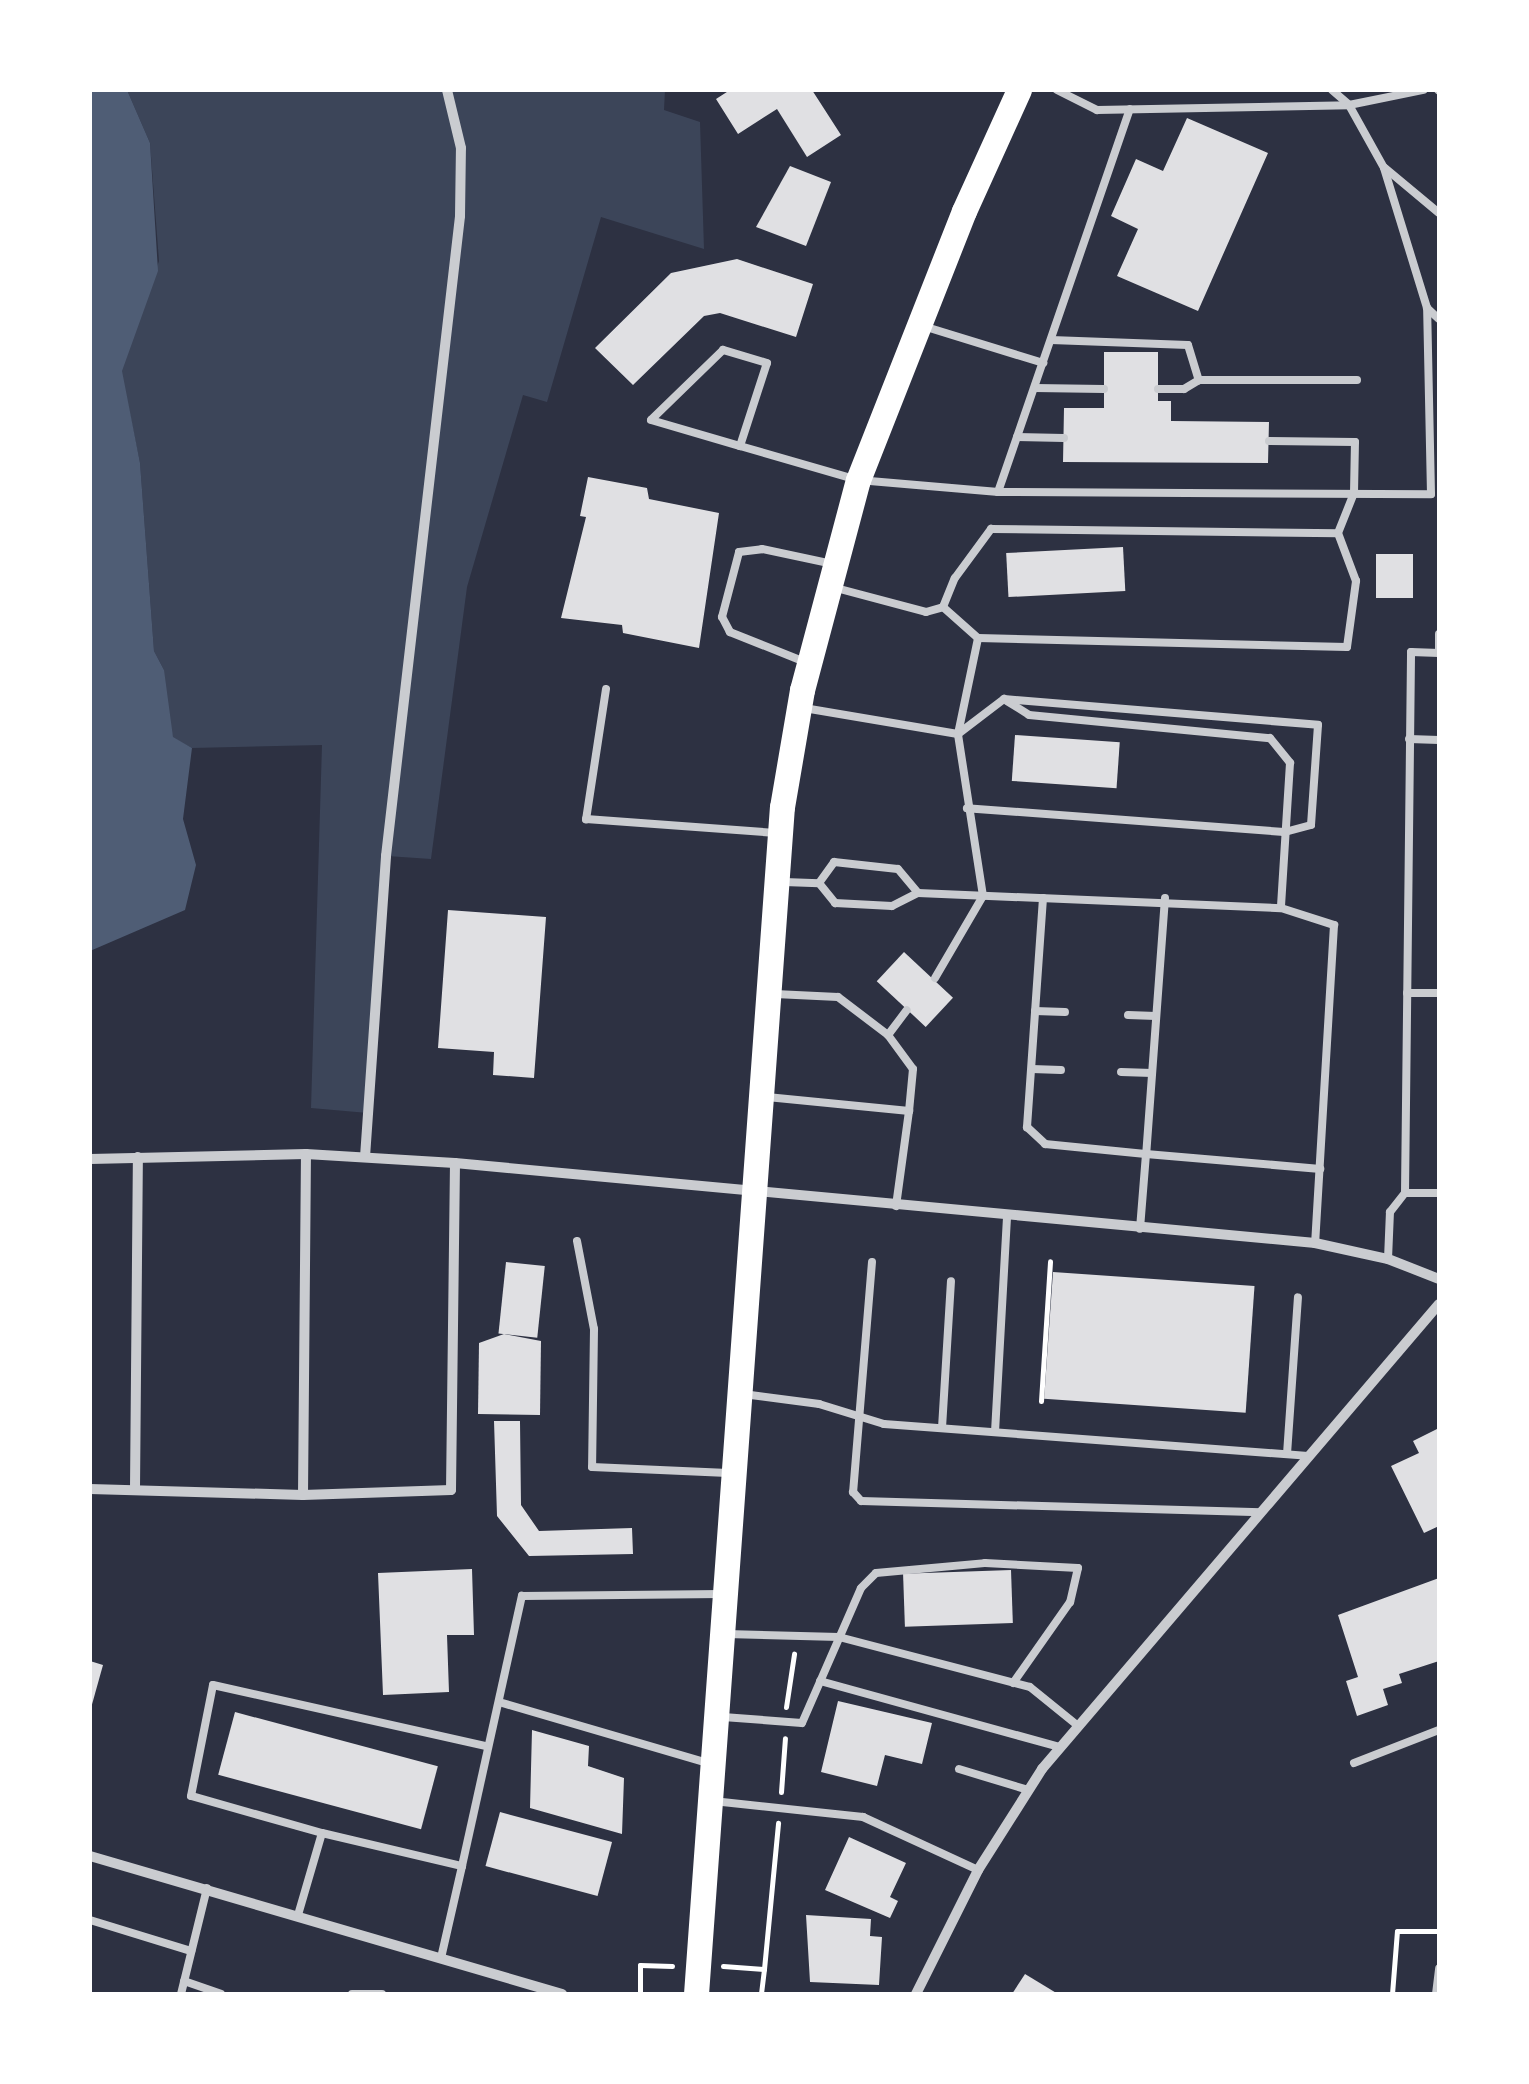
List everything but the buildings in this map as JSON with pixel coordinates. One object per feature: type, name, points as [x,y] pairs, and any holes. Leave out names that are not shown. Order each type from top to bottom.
[{"type":"main road","points":[[696,1994],[765,993],[780,834],[800,707],[858,480],[1020,90]]},
{"type":"street","points":[[364,1157],[386,856],[460,216],[460,148],[447,90]]},
{"type":"street","points":[[303,1494],[306,1154]]},
{"type":"street","points":[[90,1159],[306,1154],[455,1164],[1315,1243],[1388,1259],[1439,1280]]},
{"type":"street","points":[[135,1489],[138,1158]]},
{"type":"street","points":[[90,1489],[303,1494],[451,1490],[455,1164]]},
{"type":"street","points":[[916,1994],[978,1870],[1028,1790],[1077,1724],[1439,1304]]},
{"type":"street","points":[[90,1856],[562,1994]]},
{"type":"lane","points":[[1057,90],[1097,110],[1350,105],[1424,90]]},
{"type":"lane","points":[[740,446],[766,363],[723,350],[651,420],[740,446],[858,480],[998,492],[1431,494],[1426,308],[1384,168],[1350,105],[1332,90]]},
{"type":"lane","points":[[998,492],[1130,109]]},
{"type":"lane","points":[[1384,168],[1439,213]]},
{"type":"lane","points":[[1426,308],[1439,319]]},
{"type":"lane","points":[[920,325],[1043,363]]},
{"type":"lane","points":[[1050,340],[1188,345],[1200,380]]},
{"type":"lane","points":[[1158,389],[1184,389],[1200,380],[1357,380]]},
{"type":"lane","points":[[1034,388],[1104,388]]},
{"type":"lane","points":[[1018,437],[1064,438]]},
{"type":"lane","points":[[943,607],[978,638],[1347,648],[1356,581],[1338,533],[1354,493],[1355,442],[1268,441]]},
{"type":"lane","points":[[943,607],[955,578],[991,528],[1338,533]]},
{"type":"lane","points":[[810,664],[730,632],[722,617],[739,552],[762,549],[926,612],[943,607]]},
{"type":"lane","points":[[1388,1259],[1390,1212],[1405,1193],[1412,652],[1439,653],[1439,634]]},
{"type":"lane","points":[[936,978],[984,896],[958,734],[978,638]]},
{"type":"lane","points":[[606,688],[586,819],[780,834]]},
{"type":"lane","points":[[1004,699],[1029,715],[1270,738],[1290,763],[1281,908]]},
{"type":"lane","points":[[800,707],[958,734],[1004,699],[1318,725],[1311,824],[1284,832],[967,808]]},
{"type":"lane","points":[[1409,739],[1439,740]]},
{"type":"lane","points":[[818,882],[834,862],[898,870],[918,893]]},
{"type":"lane","points":[[775,882],[818,882],[836,902],[892,906],[918,893],[1165,898],[1281,908],[1334,926],[1315,1243]]},
{"type":"lane","points":[[1042,898],[1027,1127],[1046,1144],[1320,1169]]},
{"type":"lane","points":[[1140,1229],[1165,898]]},
{"type":"lane","points":[[765,993],[838,997],[888,1035],[913,1069],[896,1206]]},
{"type":"lane","points":[[1407,993],[1439,993]]},
{"type":"lane","points":[[888,1035],[907,1010]]},
{"type":"lane","points":[[1036,1011],[1064,1012]]},
{"type":"lane","points":[[1128,1015],[1156,1016]]},
{"type":"lane","points":[[1032,1069],[1061,1070]]},
{"type":"lane","points":[[1121,1072],[1152,1073]]},
{"type":"lane","points":[[758,1096],[910,1111]]},
{"type":"lane","points":[[1405,1193],[1439,1193]]},
{"type":"lane","points":[[994,1432],[1006,1217]]},
{"type":"lane","points":[[577,1241],[594,1329],[592,1467],[733,1473]]},
{"type":"lane","points":[[872,1262],[853,1492],[873,1505],[1260,1512]]},
{"type":"lane","points":[[942,1428],[951,1281]]},
{"type":"lane","points":[[1286,1454],[1298,1297]]},
{"type":"lane","points":[[738,1394],[820,1404],[858,1418],[942,1428],[1308,1456]]},
{"type":"lane","points":[[715,1716],[802,1723],[861,1588],[876,1573],[985,1563],[1078,1568],[1070,1602],[1013,1682]]},
{"type":"lane","points":[[441,1958],[522,1596],[724,1594]]},
{"type":"lane","points":[[722,1634],[840,1637],[1030,1687],[1077,1724]]},
{"type":"lane","points":[[820,1681],[1060,1747]]},
{"type":"lane","points":[[462,1866],[322,1834],[191,1796],[213,1685],[487,1746]]},
{"type":"lane","points":[[498,1702],[711,1764]]},
{"type":"lane","points":[[1354,1763],[1439,1730]]},
{"type":"lane","points":[[959,1769],[1028,1790]]},
{"type":"lane","points":[[708,1800],[863,1816],[978,1870]]},
{"type":"lane","points":[[298,1916],[322,1834]]},
{"type":"lane","points":[[181,1994],[207,1888]]},
{"type":"lane","points":[[90,1920],[192,1950]]},
{"type":"lane","points":[[1436,1994],[1439,1968]]},
{"type":"lane","points":[[184,1981],[221,1994]]},
{"type":"lane","points":[[352,1994],[382,1994]]},
{"type":"path","points":[[1041,1400],[1050,1261]]},
{"type":"path","points":[[1392,1994],[1397,1931],[1439,1931]]},
{"type":"shaded area","points":[[90,90],[127,90],[150,143],[158,271],[122,371],[140,463],[154,651],[164,670],[173,737],[192,748],[183,819],[196,865],[185,910],[90,951]]},
{"type":"shaded area","points":[[127,90],[665,90],[664,110],[700,122],[704,249],[601,217],[547,402],[523,395],[467,587],[431,859],[387,856],[368,1113],[311,1108],[322,745],[192,748],[173,738],[164,703],[164,670],[154,651],[140,463],[121,371],[159,261],[150,143]]}]
